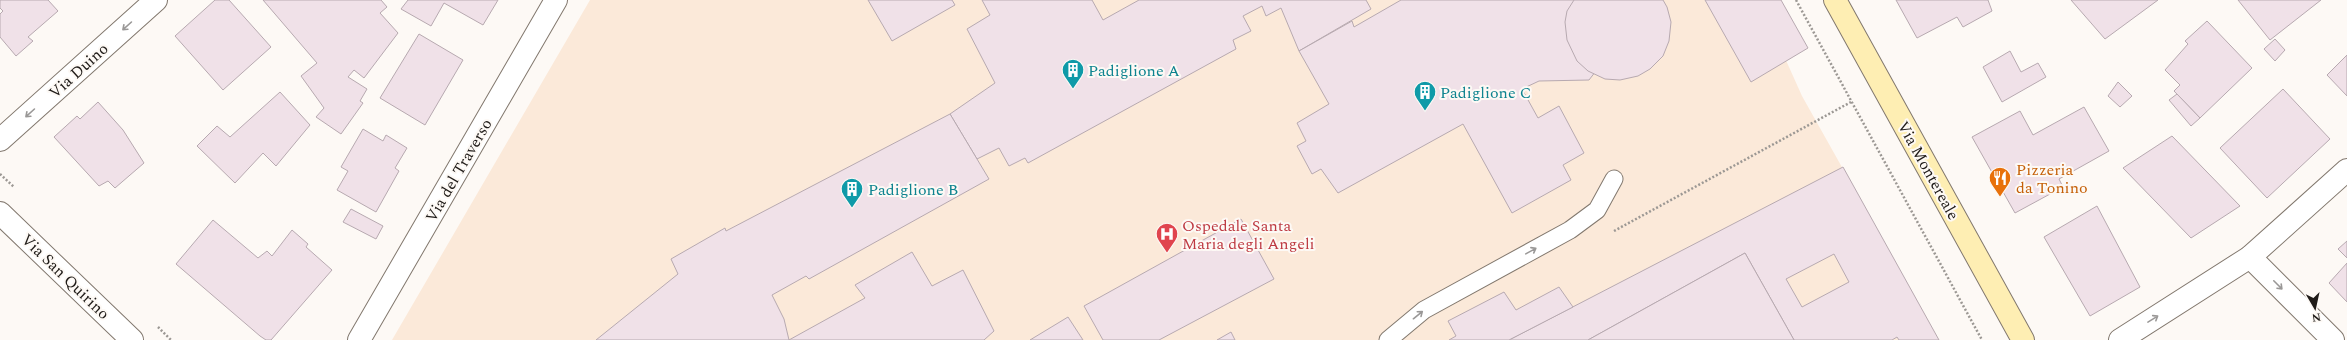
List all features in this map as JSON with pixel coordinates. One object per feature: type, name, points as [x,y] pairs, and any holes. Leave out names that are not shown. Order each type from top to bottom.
[{"type":"main road","name":"Via Montereale","points":[[1835,0],[2023,340]]},
{"type":"street","name":"Via Duino","points":[[0,140],[156,0]]},
{"type":"street","name":"Via del Traverso","points":[[359,340],[556,0]]},
{"type":"street","points":[[2120,340],[2250,257],[2347,170]]},
{"type":"street","name":"Via San Quirino","points":[[0,212],[132,340]]},
{"type":"street","points":[[2250,257],[2334,340]]},
{"type":"lane","points":[[1388,340],[1424,310],[1570,230],[1597,210],[1614,179]]},
{"type":"path","points":[[1796,0],[1982,340]]},
{"type":"path","points":[[1608,234],[1851,102]]},
{"type":"shaded area","name":"Ospedale Santa Maria degli Angeli","points":[[590,0],[1759,0],[1802,96],[1939,340],[392,340]]},
{"type":"building","points":[[0,0],[48,0],[58,11],[28,37],[33,41],[16,56],[0,37],[0,14],[3,11],[0,8]]},
{"type":"building","points":[[215,0],[229,0],[271,47],[223,90],[175,36]]},
{"type":"building","points":[[263,0],[381,0],[387,7],[380,13],[398,33],[364,78],[354,70],[348,77],[367,89],[360,101],[363,103],[341,134],[316,117],[324,108],[301,76],[317,63]]},
{"type":"building","points":[[408,0],[498,0],[483,25],[444,3],[431,26],[401,9]]},
{"type":"building","points":[[868,0],[952,0],[955,5],[892,41]]},
{"type":"building","name":"Padiglione A","points":[[982,0],[1092,0],[1103,20],[1139,0],[1366,0],[1371,9],[1299,51],[1281,8],[1266,16],[1262,6],[1243,16],[1251,31],[1233,40],[1236,49],[1028,163],[1025,158],[1009,166],[999,148],[977,159],[950,114],[995,83],[967,29],[990,15]]},
{"type":"building","name":"Padiglione C","points":[[1401,0],[1657,0],[1660,6],[1630,23],[1633,30],[1619,41],[1589,80],[1539,81],[1522,89],[1538,118],[1559,106],[1584,153],[1563,165],[1571,180],[1512,213],[1463,124],[1338,193],[1321,169],[1312,174],[1297,146],[1306,141],[1297,123],[1329,104],[1299,51],[1352,21],[1354,27]]},
{"type":"building","points":[[1574,0],[1663,0],[1667,7],[1671,22],[1669,41],[1663,56],[1650,69],[1638,76],[1620,80],[1605,79],[1588,71],[1577,61],[1567,40],[1565,22],[1567,11]]},
{"type":"building","points":[[1705,0],[1781,0],[1808,48],[1751,82]]},
{"type":"building","points":[[1896,0],[1988,0],[1992,11],[1963,27],[1957,17],[1917,38]]},
{"type":"building","points":[[2071,0],[2158,0],[2105,39]]},
{"type":"building","points":[[2238,0],[2321,0],[2270,40]]},
{"type":"building","points":[[2207,21],[2252,68],[2200,118],[2174,91],[2180,85],[2165,70],[2188,44],[2185,41]]},
{"type":"building","points":[[419,34],[463,60],[425,125],[380,98]]},
{"type":"building","points":[[2275,39],[2285,50],[2275,61],[2264,49]]},
{"type":"building","points":[[2010,51],[2021,72],[2038,63],[2046,77],[2002,102],[1983,67]]},
{"type":"building","points":[[2347,55],[2347,96],[2327,75]]},
{"type":"building","points":[[2118,82],[2132,96],[2120,107],[2108,96]]},
{"type":"building","points":[[2283,89],[2330,139],[2267,198],[2220,148]]},
{"type":"building","points":[[280,92],[310,125],[276,166],[263,153],[235,183],[197,146],[217,126],[230,137]]},
{"type":"building","points":[[2177,94],[2200,118],[2191,126],[2169,100]]},
{"type":"building","points":[[98,102],[123,130],[144,163],[115,188],[108,181],[99,186],[54,137],[77,116],[80,119]]},
{"type":"building","points":[[2084,107],[2109,151],[2059,179],[2063,187],[2015,213],[1972,137],[2020,111],[2033,135]]},
{"type":"building","name":"Padiglione B","points":[[950,114],[989,179],[809,279],[806,276],[772,295],[784,319],[789,340],[596,340],[678,274],[671,259],[725,228],[726,231]]},
{"type":"building","points":[[363,129],[383,141],[386,135],[407,148],[395,168],[399,171],[376,212],[337,190],[348,171],[341,167]]},
{"type":"building","points":[[2172,136],[2240,206],[2191,238],[2123,168]]},
{"type":"building","points":[[1843,167],[1939,340],[1899,340],[1897,337],[1892,340],[1794,340],[1745,253],[1588,340],[1509,340]],"holes":[[[1834,254],[1849,282],[1802,307],[1786,279]]]},
{"type":"building","points":[[2097,206],[2140,287],[2090,316],[2044,237]]},
{"type":"building","points":[[351,209],[383,226],[376,239],[343,222]]},
{"type":"building","points":[[1241,219],[1274,279],[1159,340],[1103,340],[1084,306]]},
{"type":"building","points":[[213,220],[258,258],[267,251],[272,256],[292,230],[308,244],[306,247],[332,270],[271,340],[266,340],[260,336],[176,264]]},
{"type":"building","points":[[2347,241],[2347,258],[2338,249]]},
{"type":"building","points":[[912,252],[932,286],[963,270],[994,331],[984,340],[789,340],[865,298],[855,285]]},
{"type":"building","points":[[1745,253],[1794,340],[1588,340]]},
{"type":"building","points":[[2347,263],[2347,302],[2329,283]]},
{"type":"building","points":[[1559,287],[1573,307],[1509,340],[1449,340],[1456,336],[1448,321],[1504,292],[1516,310]]},
{"type":"building","points":[[1068,317],[1083,340],[1030,340]]},
{"type":"building","points":[[1231,332],[1235,340],[1217,340]]},
{"type":"place","name":"Padiglione A","points":[[1073,90]]},
{"type":"place","name":"Padiglione C","points":[[1425,112]]},
{"type":"place","name":"Pizzeria da Tonino","points":[[2000,198]]},
{"type":"place","name":"Padiglione B","points":[[852,208]]},
{"type":"place","name":"Ospedale Santa Maria degli Angeli","points":[[1167,254]]}]
